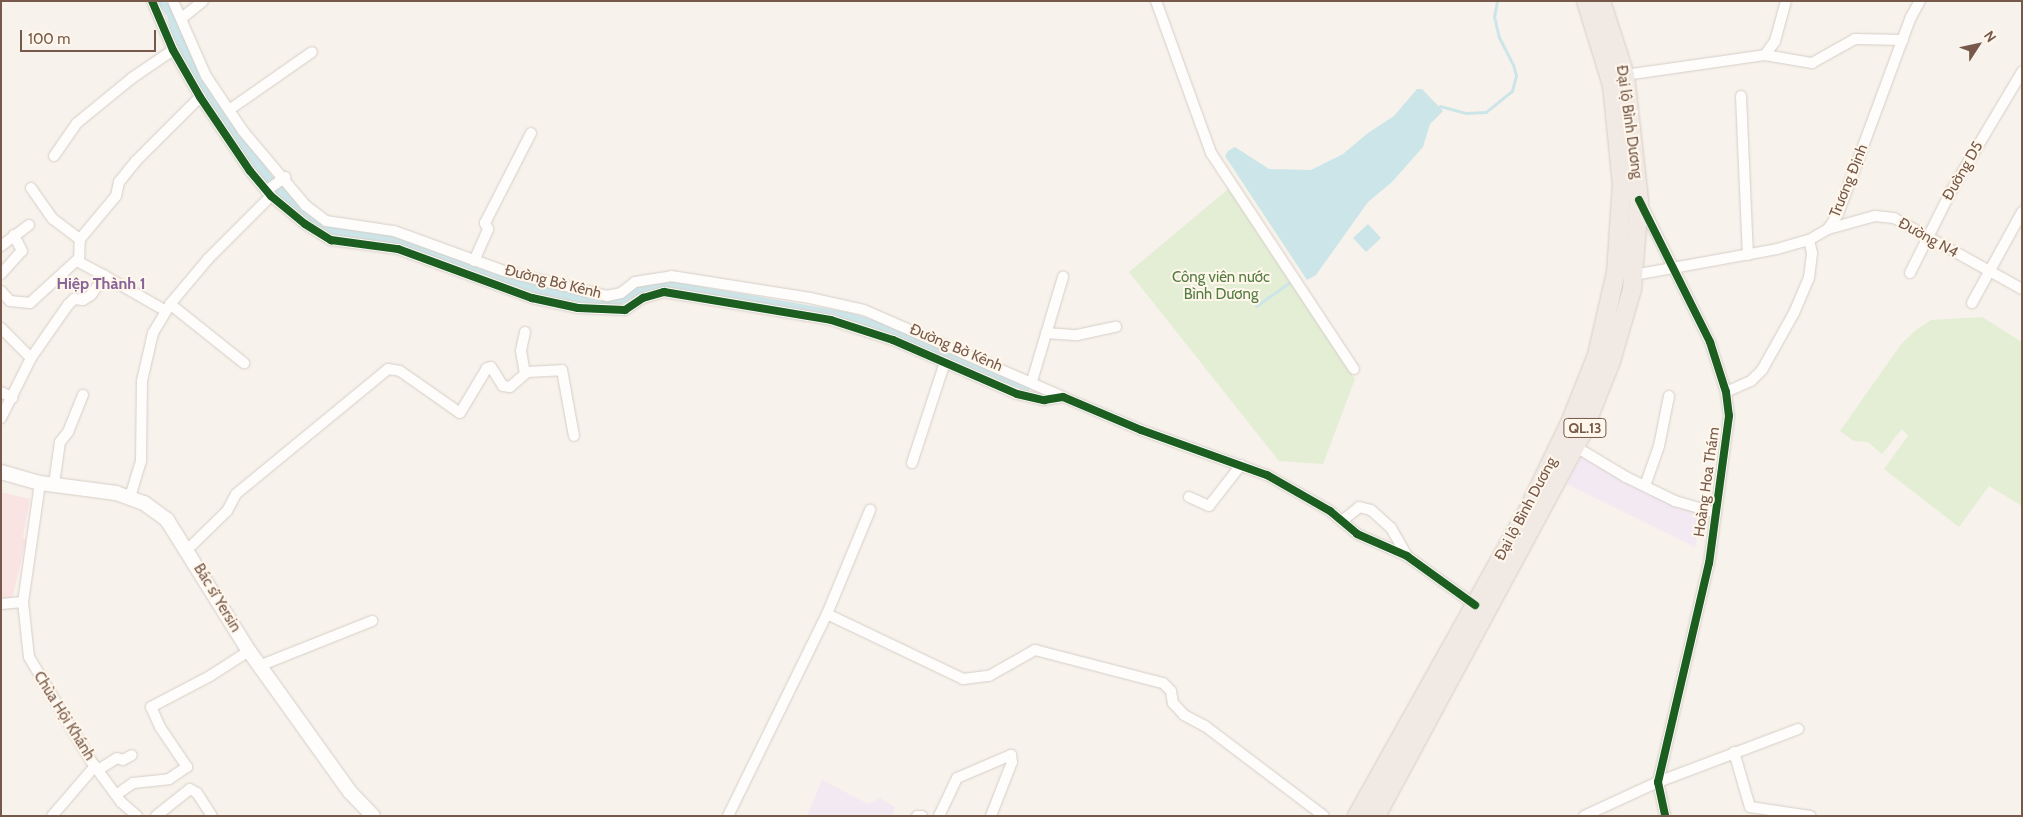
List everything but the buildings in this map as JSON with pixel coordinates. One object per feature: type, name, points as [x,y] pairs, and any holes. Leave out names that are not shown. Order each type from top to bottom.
[{"type":"highway","name":"Đại lộ Bình Dương","points":[[1357,816],[1530,506],[1570,423],[1597,355],[1616,272],[1622,185],[1612,85],[1586,1]]},
{"type":"highway","name":"Đại lộ Bình Dương","points":[[1376,816],[1576,447],[1611,361],[1634,275],[1639,200],[1625,75],[1601,1]]},
{"type":"highway","points":[[1616,272],[1634,275]]},
{"type":"main road","name":"Bác sĩ Yersin","points":[[1,472],[47,484],[130,497],[168,520],[188,549],[249,651],[350,792],[373,816]]},
{"type":"street","points":[[152,1],[174,50],[217,126],[268,192],[305,224],[331,240],[398,249],[532,298],[609,312],[625,310],[643,298],[664,292],[831,320],[893,340],[1017,394],[1044,400],[1063,397]]},
{"type":"street","name":"Đường Bờ Kênh","points":[[172,1],[182,18],[206,76],[254,146],[305,205],[326,221],[394,231],[474,260],[607,296],[621,293],[634,282],[671,276],[810,298],[864,310],[1032,381],[1063,397],[1267,475],[1342,521],[1357,534],[1408,556]]},
{"type":"street","points":[[182,18],[203,1]]},
{"type":"street","points":[[1156,1],[1211,152],[1354,369]]},
{"type":"street","points":[[1765,55],[1775,41],[1786,1]]},
{"type":"street","name":"Trương Định","points":[[1634,275],[1676,270],[1748,255],[1808,240],[1828,229],[1838,214],[1903,40],[1920,1]]},
{"type":"street","points":[[1625,75],[1765,55],[1812,63],[1855,39],[1903,40]]},
{"type":"street","points":[[54,156],[77,123],[132,78],[174,50]]},
{"type":"street","points":[[229,110],[312,52]]},
{"type":"street","name":"Đường D5","points":[[1910,273],[1927,237],[2022,72]]},
{"type":"street","points":[[1741,96],[1748,255]]},
{"type":"street","points":[[1,291],[10,301],[30,303],[78,259],[80,238],[116,196],[119,182],[136,161],[200,97]]},
{"type":"street","points":[[474,260],[488,229],[485,225],[488,216],[507,177],[514,171],[530,133]]},
{"type":"street","points":[[130,497],[141,461],[142,381],[153,333],[168,308],[208,259],[283,178]]},
{"type":"street","points":[[31,188],[53,218],[80,238]]},
{"type":"street","name":"Hoàng Hoa Thám","points":[[1639,200],[1676,270],[1710,342],[1726,392],[1729,431],[1709,563],[1658,782]]},
{"type":"street","points":[[1972,302],[2022,212]]},
{"type":"street","name":"Đường N4","points":[[1828,229],[1875,216],[1894,218],[2022,289]]},
{"type":"street","points":[[1,246],[29,225]]},
{"type":"street","points":[[1,274],[22,251],[14,235]]},
{"type":"street","points":[[1726,392],[1750,381],[1762,370],[1790,321],[1809,278],[1812,253],[1808,240]]},
{"type":"street","points":[[78,259],[84,266],[168,308],[244,363]]},
{"type":"street","points":[[1,418],[13,398],[31,358],[68,305],[74,300],[83,300],[91,294],[105,276]]},
{"type":"street","points":[[1032,381],[1062,276]]},
{"type":"street","points":[[1046,333],[1077,335],[1116,327]]},
{"type":"street","points":[[1,328],[31,358]]},
{"type":"street","points":[[525,332],[521,350],[525,373]]},
{"type":"street","points":[[912,463],[945,362]]},
{"type":"street","points":[[188,549],[227,512],[236,494],[388,369],[400,371],[460,414],[487,368],[491,367],[503,386],[514,384],[525,373],[562,370],[565,373],[574,436]]},
{"type":"street","points":[[1,392],[13,398]]},
{"type":"street","name":"Chùa Hội Khánh","points":[[83,396],[68,432],[60,442],[47,484],[23,602],[29,657],[44,687],[96,768],[116,794],[137,816]]},
{"type":"street","points":[[1645,486],[1659,446],[1669,396]]},
{"type":"street","points":[[1576,447],[1675,501],[1716,513]]},
{"type":"street","points":[[1189,497],[1209,506],[1241,465]]},
{"type":"street","points":[[1342,521],[1359,507],[1371,510],[1391,528],[1408,556],[1475,605]]},
{"type":"street","points":[[728,816],[826,614],[870,510]]},
{"type":"street","points":[[1,604],[23,602]]},
{"type":"street","points":[[826,614],[963,679],[989,676],[1035,650],[1163,683],[1184,715],[1205,726],[1324,816]]},
{"type":"street","points":[[260,666],[372,621]]},
{"type":"street","points":[[116,794],[133,783],[167,780],[187,767],[160,727],[151,707],[210,676],[249,651]]},
{"type":"street","points":[[1584,816],[1658,782],[1798,729]]},
{"type":"street","points":[[1734,752],[1751,811],[1810,816]]},
{"type":"street","points":[[52,816],[96,768],[116,758],[123,760],[132,755]]},
{"type":"street","points":[[939,816],[957,778],[1011,756],[1012,762],[991,816]]},
{"type":"street","points":[[1658,782],[1665,816]]},
{"type":"street","points":[[156,816],[190,790],[197,793],[212,816]]},
{"type":"street","points":[[917,816],[922,816]]},
{"type":"shaded area","points":[[1582,455],[1702,511],[1695,547],[1567,484]]},
{"type":"shaded area","points":[[1,492],[30,499],[23,537],[26,541],[11,603],[1,604]]},
{"type":"shaded area","points":[[822,780],[868,804],[880,798],[895,807],[892,816],[807,816]]},
{"type":"green space","name":"Công viên nước Bình Dương","points":[[1233,185],[1355,379],[1323,464],[1279,461],[1129,272]]},
{"type":"green space","points":[[1982,317],[2022,342],[2022,506],[1989,486],[1959,527],[1884,469],[1908,436],[1902,429],[1882,454],[1868,442],[1854,441],[1840,431],[1902,343],[1916,330],[1931,320]]},
{"type":"water","points":[[157,1],[169,3],[215,99],[244,139],[276,180],[318,219],[406,239],[493,273],[590,298],[612,300],[635,286],[663,280],[847,312],[875,320],[1030,385],[1029,392],[845,319],[663,289],[649,291],[617,306],[598,306],[526,292],[398,245],[327,234],[301,218],[262,180],[205,98],[173,40],[167,16]]},
{"type":"water","points":[[1417,89],[1422,89],[1443,111],[1430,124],[1423,147],[1392,182],[1368,202],[1316,275],[1307,280],[1225,156],[1228,151],[1235,147],[1269,169],[1311,170],[1343,154],[1368,133],[1394,116]]},
{"type":"water","points":[[1368,224],[1381,238],[1366,252],[1353,238]]},
{"type":"waterway","points":[[1440,106],[1466,113],[1486,112],[1512,91],[1516,76],[1513,65],[1499,38],[1494,17],[1497,1]]},
{"type":"waterway","points":[[1256,306],[1292,281]]},
{"type":"cycle path","points":[[152,1],[173,50],[200,97],[250,171],[271,196],[305,224],[331,240],[398,249],[532,298],[578,308],[625,310],[643,298],[664,292],[831,320],[893,340],[1017,394],[1044,400],[1063,397],[1141,430],[1267,475],[1330,511],[1357,534],[1407,556],[1475,605]]},
{"type":"cycle path","points":[[1639,200],[1710,342],[1726,392],[1729,416],[1709,563],[1658,782],[1665,816]]},
{"type":"district","name":"Hiệp Thành 1","points":[[101,284]]}]
